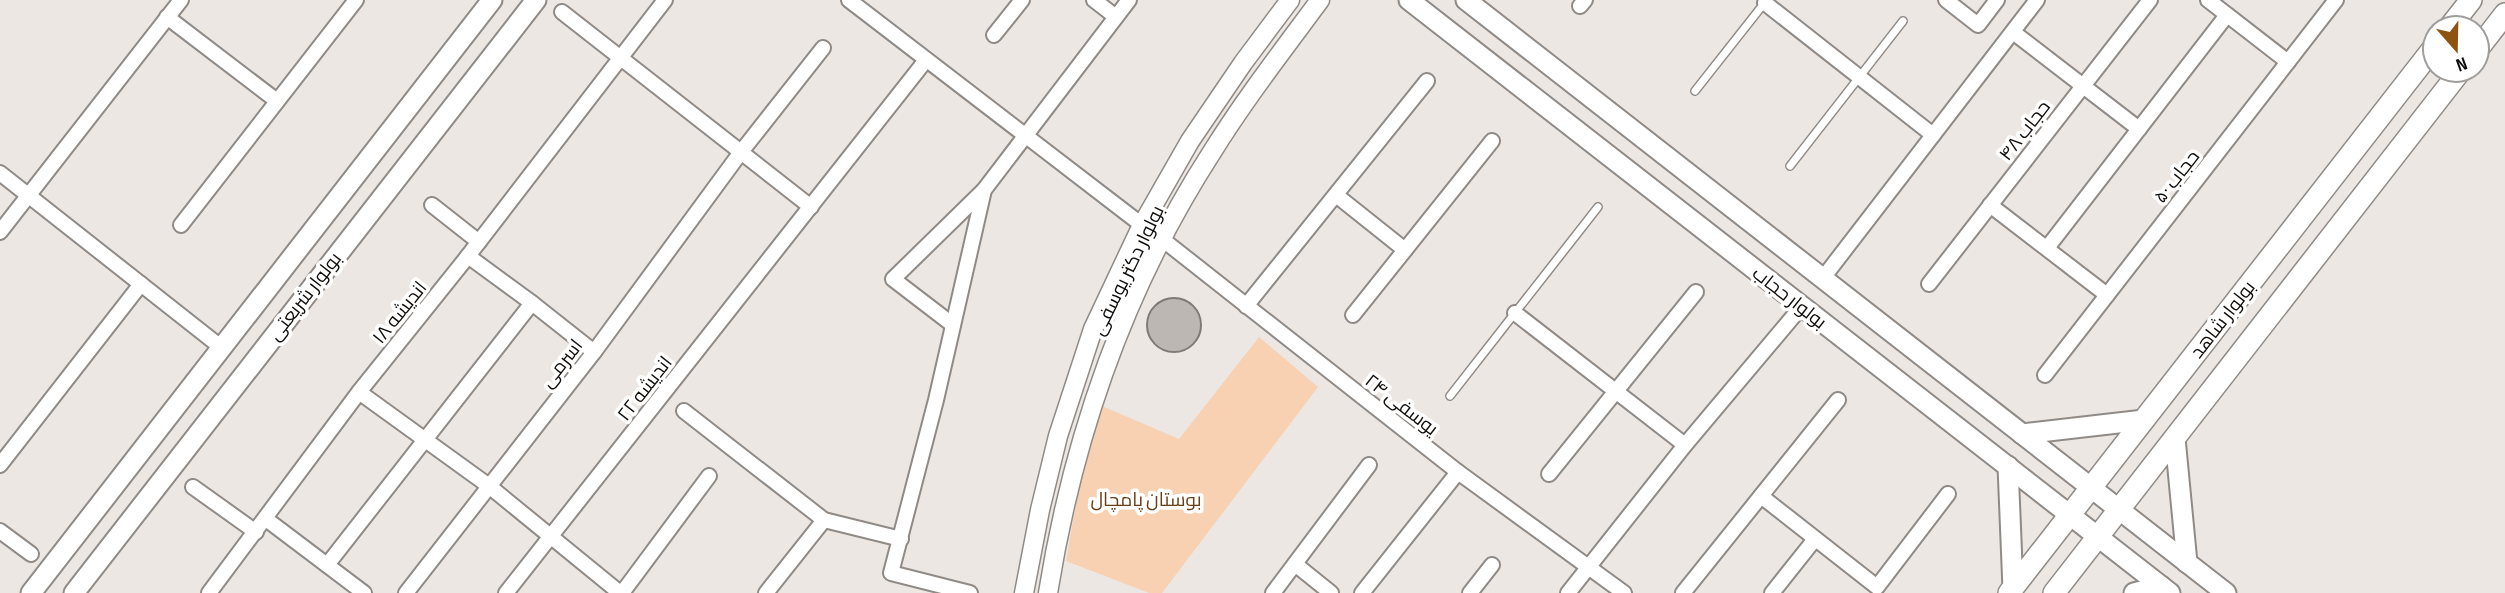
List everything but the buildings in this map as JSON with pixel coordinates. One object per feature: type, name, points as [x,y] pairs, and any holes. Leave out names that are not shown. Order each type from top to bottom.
[{"type":"main road","name":"بولوار شریعتی","points":[[31,593],[492,0]]},
{"type":"main road","name":"بولوار شریعتی","points":[[74,593],[536,0]]},
{"type":"main road","name":"بولوار حجاب","points":[[1409,0],[2166,589]]},
{"type":"main road","name":"بولوار حجاب","points":[[1466,0],[2226,593]]},
{"type":"main road","points":[[2460,14],[2471,0]]},
{"type":"main road","points":[[2491,32],[2505,15]]},
{"type":"main road","name":"بولوار شاهد","points":[[2011,591],[2421,64]]},
{"type":"main road","name":"بولوار شاهد","points":[[2054,593],[2450,84]]},
{"type":"main road","points":[[2022,434],[2144,420]]},
{"type":"main road","points":[[2175,438],[2187,563]]},
{"type":"main road","points":[[2008,466],[2011,591]]},
{"type":"main road","points":[[2134,593],[2166,589]]},
{"type":"street","points":[[0,232],[181,0]]},
{"type":"street","points":[[181,225],[356,0]]},
{"type":"street","name":"اندیشه ۱۸","points":[[209,593],[359,392],[479,242],[665,0]]},
{"type":"street","points":[[849,0],[1162,239]]},
{"type":"street","points":[[994,35],[1022,0]]},
{"type":"street","points":[[1094,0],[1116,17]]},
{"type":"street","points":[[953,325],[893,279],[984,190],[1129,0]]},
{"type":"street","name":"بولوار دکتر یوسفی","points":[[1024,593],[1058,436],[1093,329],[1142,225],[1190,141],[1290,0]]},
{"type":"street","name":"بولوار دکتر یوسفی","points":[[1048,593],[1081,442],[1115,338],[1162,239],[1210,153],[1262,77],[1320,0]]},
{"type":"street","points":[[1946,0],[1978,25],[1997,0]]},
{"type":"street","points":[[1823,278],[2037,0]]},
{"type":"street","name":"حجاب ۴۸","points":[[1929,284],[2150,0]]},
{"type":"street","points":[[2208,0],[2288,62]]},
{"type":"street","name":"حجاب ۵۰","points":[[2045,375],[2336,0]]},
{"type":"street","points":[[1766,2],[1933,135]]},
{"type":"street","points":[[562,12],[811,207]]},
{"type":"street","points":[[2047,248],[2227,15]]},
{"type":"street","points":[[167,17],[277,101]]},
{"type":"street","points":[[2013,32],[2139,129]]},
{"type":"street","name":"اسرمی","points":[[407,593],[594,352],[741,152],[823,48]]},
{"type":"street","name":"اندیشه ۲۲","points":[[506,593],[926,60]]},
{"type":"street","points":[[1246,306],[1427,81]]},
{"type":"street","points":[[1353,315],[1492,141]]},
{"type":"street","points":[[0,173],[222,348]]},
{"type":"street","points":[[970,593],[891,573],[936,400],[984,190]]},
{"type":"street","points":[[1336,195],[1405,250]]},
{"type":"street","points":[[432,205],[479,242]]},
{"type":"street","points":[[1990,205],[2107,295]]},
{"type":"street","name":"یوسفی ۲۴","points":[[1162,239],[1458,472],[1624,593]]},
{"type":"street","points":[[468,256],[594,352]]},
{"type":"street","points":[[0,465],[141,284]]},
{"type":"street","points":[[1549,474],[1696,292]]},
{"type":"street","points":[[327,565],[532,303]]},
{"type":"street","points":[[1569,593],[1685,445],[1802,306]]},
{"type":"street","points":[[1515,313],[1685,445]]},
{"type":"street","points":[[359,392],[489,486],[621,593],[709,476]]},
{"type":"street","points":[[1683,593],[1838,400]]},
{"type":"street","points":[[684,411],[824,520],[901,539]]},
{"type":"street","points":[[1273,593],[1369,465]]},
{"type":"street","points":[[1362,593],[1458,472]]},
{"type":"street","points":[[193,487],[256,532]]},
{"type":"street","points":[[1761,496],[1875,590],[1948,494]]},
{"type":"street","points":[[266,519],[364,593]]},
{"type":"street","points":[[766,593],[824,520]]},
{"type":"street","points":[[0,531],[31,554]]},
{"type":"street","points":[[1772,593],[1815,539]]},
{"type":"street","points":[[1295,564],[1331,593]]},
{"type":"street","points":[[1470,593],[1492,565]]},
{"type":"lane","points":[[1695,91],[1766,2]]},
{"type":"lane","points":[[1790,166],[1903,22]]},
{"type":"lane","points":[[1450,396],[1598,207]]},
{"type":"green space","name":"بوستان پامچال","points":[[1259,337],[1318,387],[1162,593],[1149,593],[1066,561],[1081,476],[1102,406],[1179,439]]}]
